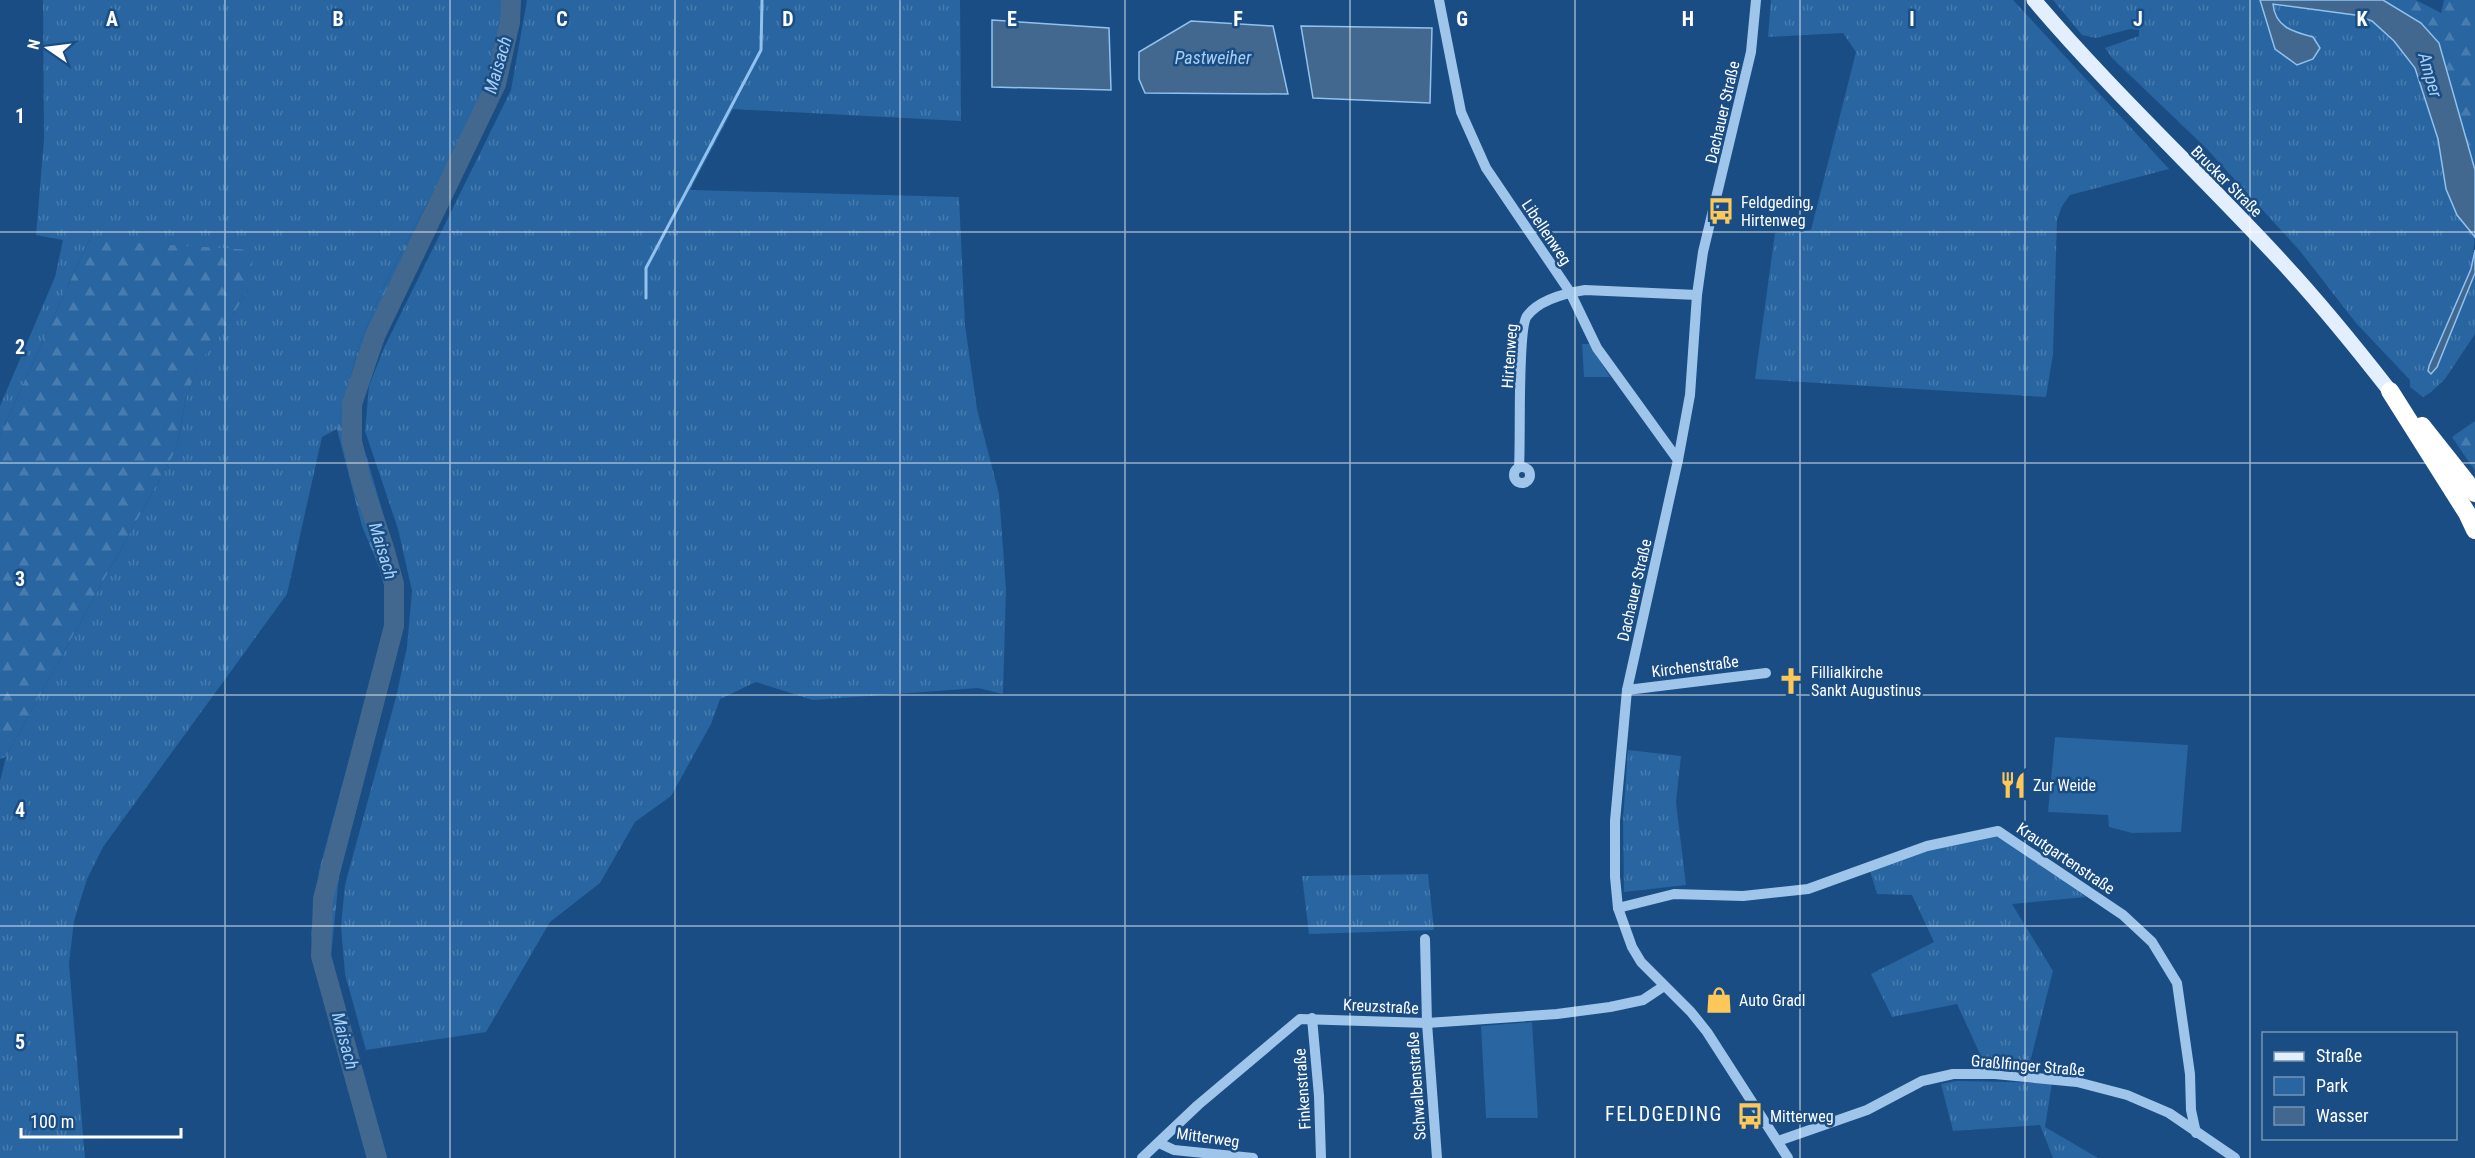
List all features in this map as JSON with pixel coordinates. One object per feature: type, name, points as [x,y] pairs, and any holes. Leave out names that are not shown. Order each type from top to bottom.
[{"type":"highway","points":[[2390,391],[2436,442],[2475,493]]},
{"type":"highway","points":[[2390,391],[2467,513],[2475,530]]},
{"type":"main road","name":"Brucker Straße","points":[[2034,0],[2090,64],[2281,261],[2347,335],[2390,391]]},
{"type":"street","name":"Libellenweg","points":[[1439,0],[1461,112],[1486,168],[1570,292],[1598,348],[1678,460]]},
{"type":"street","name":"Dachauer Straße","points":[[1756,0],[1751,52],[1703,252],[1697,295],[1690,395],[1678,460],[1627,690],[1615,821],[1615,877],[1618,908],[1637,954],[1707,1032],[1788,1158]]},
{"type":"street","name":"Hirtenweg","points":[[1520,467],[1521,340],[1526,317],[1537,307],[1570,292],[1585,290],[1697,295]]},
{"type":"street","name":"Kirchenstraße","points":[[1627,690],[1766,673]]},
{"type":"street","name":"Krautgartenstraße","points":[[1618,908],[1674,894],[1743,896],[1808,889],[1927,846],[1998,831],[2123,915],[2152,942],[2176,983],[2190,1074],[2191,1110],[2196,1133]]},
{"type":"street","name":"Schwalbenstraße","points":[[1425,939],[1427,1023],[1437,1158]]},
{"type":"street","name":"Kreuzstraße","points":[[1142,1158],[1198,1105],[1300,1019],[1427,1023],[1557,1014],[1642,1000],[1664,986]]},
{"type":"street","name":"Finkenstraße","points":[[1312,1018],[1319,1096],[1321,1158]]},
{"type":"street","name":"Graßlfinger Straße","points":[[1778,1142],[1867,1110],[1922,1081],[1953,1074],[1995,1074],[2077,1082],[2127,1095],[2169,1113],[2235,1158]]},
{"type":"street","name":"Mitterweg","points":[[1160,1143],[1174,1150],[1253,1158]]},
{"type":"green space","points":[[43,0],[503,0],[494,59],[465,132],[386,281],[359,345],[337,429],[322,437],[287,594],[103,847],[87,879],[74,921],[69,964],[85,1158],[0,1158],[0,781],[6,757],[0,759],[0,752],[6,756],[177,448],[185,402],[198,363],[224,330],[249,288],[89,240],[0,435],[0,406],[55,277],[63,240],[36,235],[44,139]]},
{"type":"green space","points":[[503,0],[517,0],[507,79],[475,149],[413,269],[361,398],[359,431],[397,561],[402,618],[384,702],[339,876],[331,956],[385,1158],[368,1158],[316,973],[311,934],[319,871],[386,635],[388,589],[362,526],[337,429],[359,345],[386,281],[465,132],[494,59]]},
{"type":"green space","points":[[527,0],[960,0],[961,121],[733,109],[690,190],[959,197],[965,325],[977,409],[999,494],[1006,589],[1003,694],[978,688],[813,700],[756,682],[720,699],[711,724],[671,796],[635,822],[600,883],[550,922],[486,1032],[366,1050],[345,974],[341,926],[345,885],[396,697],[407,647],[412,591],[398,529],[365,431],[369,386],[384,348],[511,90]]},
{"type":"green space","points":[[1771,0],[2013,0],[2169,169],[2070,195],[2062,206],[2057,220],[2053,354],[2046,397],[1755,379],[1775,233],[1811,230],[1856,52],[1843,33],[1768,37]]},
{"type":"green space","points":[[2053,0],[2260,0],[2275,49],[2313,37],[2298,33],[2282,23],[2273,4],[2355,15],[2372,21],[2394,41],[2415,68],[2438,139],[2446,189],[2457,215],[2475,237],[2471,269],[2429,366],[2437,367],[2475,273],[2475,334],[2445,379],[2423,397],[2410,387],[2410,380],[2356,323],[2300,251],[2206,148],[2112,58],[2105,48],[2139,36],[2139,30],[2130,29],[2096,38],[2082,35]]},
{"type":"green space","points":[[2383,0],[2416,0],[2441,13],[2444,0],[2475,0],[2475,170],[2439,43],[2421,23]]},
{"type":"green space","points":[[89,240],[254,250],[249,288],[224,330],[198,364],[185,402],[177,448],[6,756],[0,752],[0,435]]},
{"type":"green space","points":[[1582,344],[1590,344],[1610,377],[1584,377]]},
{"type":"green space","points":[[2475,421],[2475,471],[2452,437]]},
{"type":"green space","points":[[2055,737],[2188,745],[2181,832],[2132,833],[2109,827],[2108,815],[2048,812]]},
{"type":"green space","points":[[1628,750],[1681,756],[1676,802],[1686,885],[1624,892],[1623,819]]},
{"type":"green space","points":[[1997,831],[2086,897],[2012,904],[2053,971],[2029,1066],[1985,1065],[1957,1004],[1892,1017],[1871,974],[1934,942],[1912,895],[1877,894],[1870,871],[1929,846]]},
{"type":"green space","points":[[1428,874],[1434,930],[1309,934],[1302,876]]},
{"type":"green space","points":[[1532,1022],[1538,1118],[1486,1118],[1481,1026]]},
{"type":"green space","points":[[1957,1081],[2052,1083],[2045,1127],[2098,1158],[2053,1158],[2040,1125],[1953,1131],[1941,1084]]},
{"type":"water","name":"Amper","points":[[2260,0],[2383,0],[2421,23],[2439,43],[2475,170],[2475,237],[2457,215],[2446,189],[2438,139],[2415,68],[2394,41],[2372,21],[2355,15],[2273,4],[2274,12],[2281,23],[2292,30],[2313,37],[2320,48],[2313,59],[2297,65],[2275,49]]},
{"type":"water","points":[[992,20],[1109,28],[1111,90],[992,87]]},
{"type":"water","name":"Pastweiher","points":[[1191,21],[1273,26],[1288,94],[1145,93],[1139,79],[1139,52]]},
{"type":"water","points":[[1301,26],[1432,28],[1430,103],[1313,98]]},
{"type":"water","points":[[2475,250],[2475,273],[2437,367],[2431,374],[2428,371],[2429,366],[2471,269]]},
{"type":"waterway","name":"Maisach","points":[[377,1158],[321,956],[323,899],[394,626],[394,584],[361,480],[352,442],[352,404],[375,336],[496,84],[510,22],[511,0]]},
{"type":"waterway","points":[[646,298],[646,268],[761,50],[762,0]]},
{"type":"place","name":"Feldgeding, Hirtenweg","points":[[1721,211]]},
{"type":"place","name":"Fillialkirche Sankt Augustinus","points":[[1791,681]]},
{"type":"place","name":"Zur Weide","points":[[2013,785]]},
{"type":"place","name":"Auto Gradl","points":[[1719,1000]]},
{"type":"place","name":"Mitterweg","points":[[1750,1116]]},
{"type":"district","name":"FELDGEDING","points":[[1664,1114]]}]
